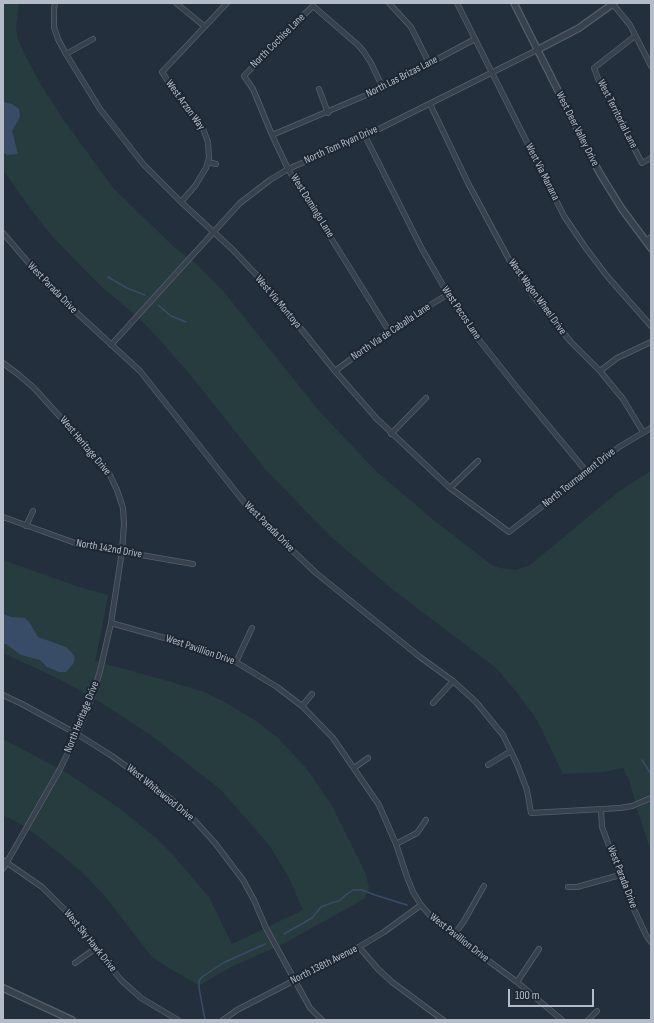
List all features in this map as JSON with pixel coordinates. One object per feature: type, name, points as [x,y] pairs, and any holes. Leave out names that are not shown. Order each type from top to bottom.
[{"type":"street","name":"West Via Montoya","points":[[55,3],[54,27],[58,39],[66,54],[88,92],[144,165],[181,202],[232,249],[264,283],[335,371],[376,418],[450,488],[509,532]]},
{"type":"street","points":[[176,3],[204,26],[227,3]]},
{"type":"street","points":[[389,3],[411,27],[429,63]]},
{"type":"street","name":"West Via Manana","points":[[457,3],[564,216],[584,247],[607,276],[651,326]]},
{"type":"street","name":"West Deer Valley Drive","points":[[514,3],[607,186],[625,214],[651,248]]},
{"type":"street","points":[[613,3],[630,25],[651,66]]},
{"type":"street","name":"North Tom Ryan Drive","points":[[111,345],[240,203],[270,180],[288,169],[365,136],[493,73],[579,28],[613,3]]},
{"type":"street","name":"North Cochise Lane","points":[[244,76],[313,6],[364,52],[383,88]]},
{"type":"street","name":"West Arzon Way","points":[[181,202],[200,180],[206,168],[208,162],[208,142],[202,126],[173,89],[162,72],[204,26]]},
{"type":"street","name":"West Territorial Lane","points":[[635,36],[594,68],[599,81],[642,163],[651,158]]},
{"type":"street","points":[[66,54],[93,39]]},
{"type":"street","name":"North Las Brizas Lane","points":[[272,135],[328,113],[383,88],[475,39]]},
{"type":"street","name":"West Domingo Lane","points":[[244,76],[253,89],[288,169],[389,331]]},
{"type":"street","points":[[319,89],[328,113]]},
{"type":"street","name":"West Wagon Wheel Drive","points":[[430,104],[469,185],[511,263],[535,298],[570,342],[600,372],[623,399],[643,432]]},
{"type":"street","name":"West Pecos Lane","points":[[365,136],[422,250],[448,294],[481,343],[586,471]]},
{"type":"street","points":[[208,162],[216,164]]},
{"type":"street","name":"West Parada Drive","points":[[3,233],[51,289],[140,371],[244,502],[274,533],[316,573],[453,681],[487,714],[503,735],[511,750],[527,790],[531,813],[601,810],[602,827],[632,907],[651,942]]},
{"type":"street","points":[[646,241],[651,237]]},
{"type":"street","name":"North Via de Caballa Lane","points":[[335,371],[389,331],[448,294]]},
{"type":"street","points":[[600,372],[617,358],[651,342]]},
{"type":"street","name":"West Heritage Drive","points":[[3,363],[34,388],[108,471],[118,490],[123,508],[124,531],[122,551]]},
{"type":"street","points":[[392,434],[426,398]]},
{"type":"street","name":"North Tournament Drive","points":[[509,532],[586,471],[619,447],[651,428]]},
{"type":"street","points":[[450,488],[478,461]]},
{"type":"street","points":[[26,526],[34,511]]},
{"type":"street","name":"North 142nd Drive","points":[[3,517],[78,544],[193,564]]},
{"type":"street","name":"North Heritage Drive","points":[[3,869],[5,861],[53,782],[77,734],[100,671],[111,623],[122,551]]},
{"type":"street","name":"West Pavillion Drive","points":[[111,623],[186,644],[236,662],[278,687],[302,706],[333,738],[379,805],[396,844],[413,892],[421,905],[435,921],[517,982],[562,1020]]},
{"type":"street","points":[[236,662],[252,628]]},
{"type":"street","points":[[433,703],[453,681]]},
{"type":"street","points":[[302,706],[312,694]]},
{"type":"street","name":"West Whitewood Drive","points":[[3,695],[77,734],[112,756],[171,799],[196,822],[215,842],[243,880],[254,900],[266,928],[310,1008],[322,1020]]},
{"type":"street","points":[[488,765],[511,750]]},
{"type":"street","points":[[354,768],[368,758]]},
{"type":"street","points":[[601,810],[632,806],[651,798]]},
{"type":"street","points":[[396,844],[417,833],[426,820]]},
{"type":"street","name":"West Sky Hawk Drive","points":[[5,861],[42,887],[68,913],[121,980],[136,994],[178,1020]]},
{"type":"street","points":[[568,887],[577,887],[620,875]]},
{"type":"street","points":[[454,935],[484,886]]},
{"type":"street","name":"North 138th Avenue","points":[[223,1020],[237,1010],[359,947],[384,932],[421,905]]},
{"type":"street","points":[[359,947],[378,969],[392,982],[443,1020]]},
{"type":"street","points":[[75,963],[96,948]]},
{"type":"street","points":[[517,982],[539,949]]},
{"type":"street","points":[[3,988],[72,1020]]},
{"type":"street","points":[[588,1020],[598,1012]]},
{"type":"green space","points":[[3,3],[19,3],[16,28],[18,40],[28,61],[41,85],[63,119],[114,189],[174,247],[194,262],[224,292],[320,412],[377,472],[436,522],[492,565],[500,568],[516,570],[530,565],[618,492],[651,471],[651,852],[629,780],[623,768],[604,772],[563,774],[537,720],[515,690],[496,668],[392,589],[329,535],[266,470],[188,372],[158,338],[141,320],[101,286],[77,262],[52,236],[30,208],[3,170]]},
{"type":"green space","points":[[3,560],[79,587],[108,595],[95,661],[204,692],[223,701],[256,721],[278,738],[306,768],[331,804],[366,874],[369,889],[364,899],[285,943],[231,967],[202,984],[196,984],[151,956],[104,895],[83,873],[38,836],[19,823],[3,815],[3,739],[67,773],[119,808],[155,837],[173,855],[209,897],[232,944],[303,910],[288,876],[269,845],[221,790],[152,736],[100,702],[59,679],[3,653]]},
{"type":"water","points":[[3,102],[12,104],[19,109],[20,117],[12,131],[18,154],[7,155],[3,152]]},
{"type":"water","points":[[3,614],[11,617],[25,618],[38,637],[66,647],[75,658],[73,664],[66,672],[59,672],[47,667],[40,660],[21,655],[6,644],[3,644]]},
{"type":"waterway","points":[[108,277],[127,288],[145,295]]},
{"type":"waterway","points":[[158,305],[171,316],[186,322]]},
{"type":"waterway","points":[[642,760],[651,774]]},
{"type":"waterway","points":[[284,934],[312,918],[321,907],[339,901],[353,890],[362,890],[407,905]]},
{"type":"waterway","points":[[205,1020],[199,988],[199,981],[202,977],[223,963],[265,944]]}]
